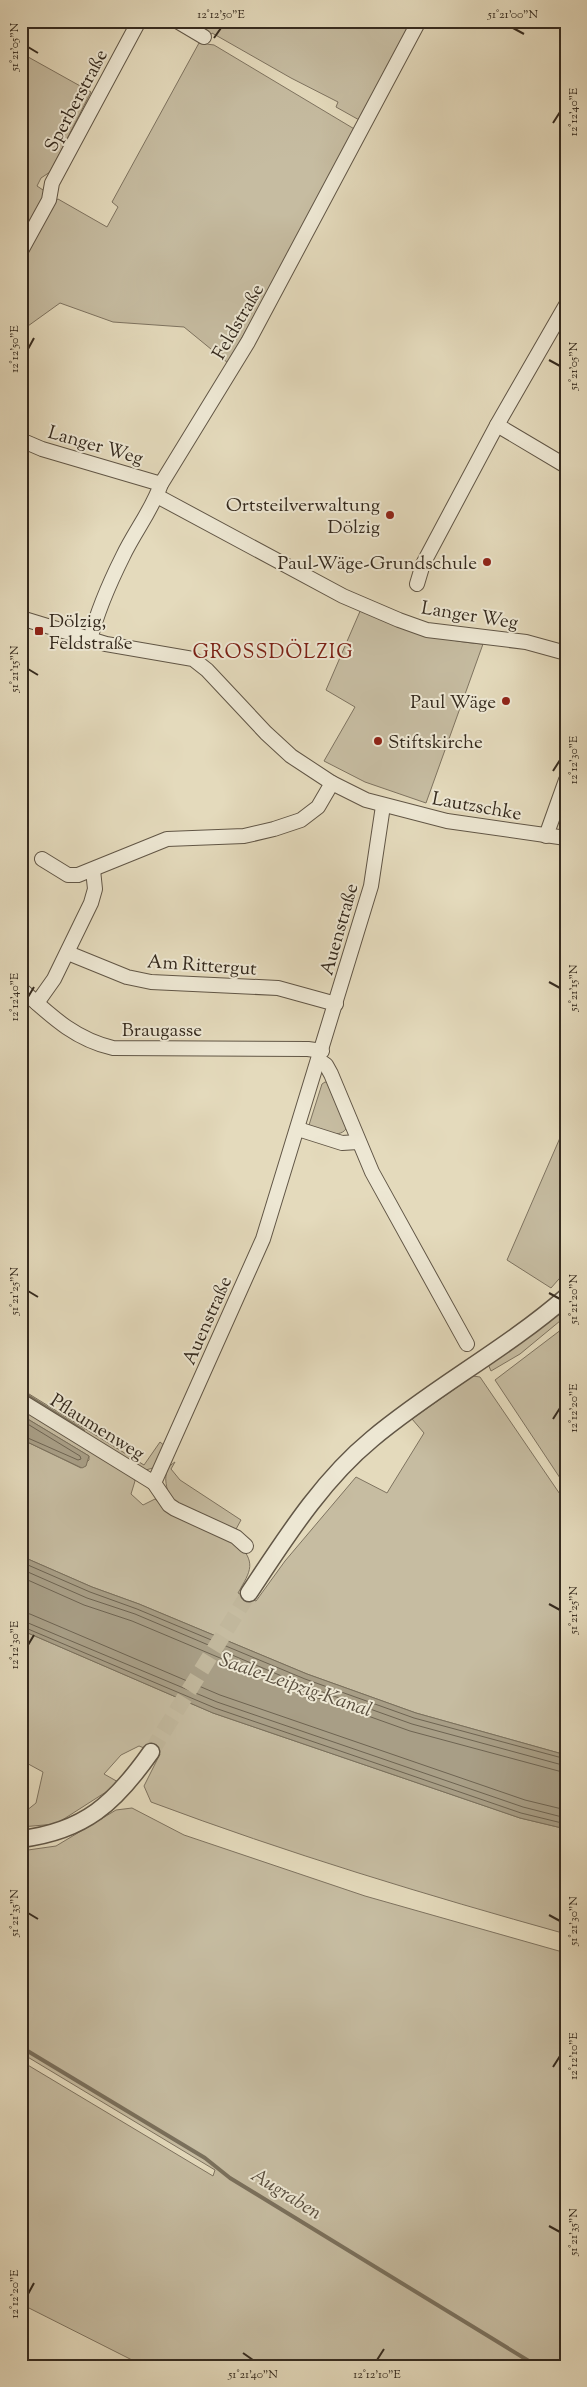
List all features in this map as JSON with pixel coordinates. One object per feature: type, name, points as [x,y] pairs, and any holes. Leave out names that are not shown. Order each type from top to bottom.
[{"type":"street","name":"Sperberstraße","points":[[21,251],[49,200],[52,183],[140,21]]},
{"type":"street","points":[[177,21],[204,37]]},
{"type":"street","name":"Feldstraße","points":[[90,640],[123,556],[159,490],[248,342],[419,21]]},
{"type":"street","points":[[417,584],[423,564],[497,425],[566,305]]},
{"type":"street","points":[[497,425],[566,466]]},
{"type":"street","name":"Langer Weg","points":[[21,440],[159,490],[343,596],[400,620],[427,630],[526,642],[566,653]]},
{"type":"street","name":"Lautzschke","points":[[21,618],[90,640],[193,659],[279,745],[306,767],[366,800],[383,806],[447,821],[566,838]]},
{"type":"street","points":[[546,836],[566,780]]},
{"type":"street","points":[[42,859],[68,875],[78,875],[167,839],[244,836],[267,831],[301,820],[318,807],[332,783]]},
{"type":"street","name":"Auenstraße","points":[[154,1482],[263,1238],[371,886],[383,806]]},
{"type":"street","points":[[37,1003],[54,979],[68,954],[91,903],[95,889],[93,870]]},
{"type":"street","name":"Am Rittergut","points":[[68,954],[127,977],[151,982],[278,988],[336,1004]]},
{"type":"street","name":"Braugasse","points":[[21,989],[77,1035],[95,1044],[113,1048],[308,1049],[320,1056]]},
{"type":"street","points":[[320,1056],[332,1074],[358,1142],[372,1172],[467,1344]]},
{"type":"street","points":[[298,1129],[342,1143],[358,1142]]},
{"type":"street","points":[[249,1593],[288,1534],[336,1473],[371,1439],[416,1404],[516,1337],[566,1297]]},
{"type":"street","name":"Pflaumenweg","points":[[21,1401],[154,1482]]},
{"type":"street","points":[[154,1482],[169,1505],[236,1537],[246,1546]]},
{"type":"street","points":[[21,1839],[60,1831],[92,1815],[119,1794],[151,1752]]},
{"type":"shaded area","points":[[183,21],[411,21],[361,121],[336,107],[338,102],[291,78],[212,33],[209,37]]},
{"type":"shaded area","points":[[199,43],[214,45],[356,130],[228,363],[184,327],[113,322],[60,303],[21,331],[21,258],[52,202],[58,199],[107,227],[118,207],[112,202]]},
{"type":"shaded area","points":[[21,53],[91,92],[50,172],[41,178],[37,186],[46,192],[21,243]]},
{"type":"shaded area","points":[[361,609],[435,636],[483,644],[426,803],[365,782],[324,761],[355,707],[326,690]]},
{"type":"shaded area","points":[[325,1082],[329,1083],[345,1123],[346,1129],[338,1134],[328,1133],[309,1125],[322,1084]]},
{"type":"shaded area","points":[[566,1124],[566,1271],[551,1288],[507,1260]]},
{"type":"shaded area","points":[[566,1306],[566,1316],[520,1354],[491,1371],[488,1364]]},
{"type":"shaded area","points":[[566,1326],[566,1487],[495,1380]]},
{"type":"shaded area","points":[[473,1376],[480,1377],[566,1503],[566,1755],[416,1713],[307,1674],[139,1604],[92,1587],[21,1556],[21,1439],[81,1468],[89,1460],[89,1456],[21,1415],[21,1407],[132,1475],[135,1481],[131,1494],[143,1505],[155,1499],[163,1507],[236,1541],[247,1555],[250,1567],[238,1593],[256,1601],[285,1561],[356,1477],[387,1493],[424,1433],[412,1419]]},
{"type":"shaded area","points":[[21,1389],[144,1465],[160,1442],[166,1447],[153,1468],[142,1471],[21,1397]]},
{"type":"shaded area","points":[[175,1462],[171,1469],[180,1480],[241,1520],[235,1531],[170,1499],[166,1484],[166,1474]]},
{"type":"shaded area","points":[[21,1630],[213,1713],[520,1818],[566,1829],[566,1934],[357,1873],[151,1802],[144,1786],[160,1754],[139,1746],[121,1755],[104,1774],[120,1783],[56,1824],[21,1827],[21,1815],[36,1803],[43,1772],[21,1760]]},
{"type":"shaded area","points":[[132,1808],[184,1835],[365,1896],[566,1953],[566,2366],[137,2366],[136,2362],[21,2304],[21,2061],[213,2176],[215,2170],[21,2053],[21,1851],[56,1846],[116,1810]]},
{"type":"water","points":[[21,1415],[89,1456],[86,1466],[82,1468],[21,1439]]},
{"type":"water","name":"Saale-Leipzig-Kanal","points":[[21,1556],[92,1587],[139,1604],[307,1674],[416,1713],[566,1755],[566,1829],[520,1818],[213,1713],[21,1630]]},
{"type":"waterway","points":[[21,1392],[83,1431]]},
{"type":"waterway","name":"Augraben","points":[[21,2047],[205,2158],[230,2178],[537,2366]]},
{"type":"tunnel","points":[[151,1752],[249,1593]]},
{"type":"place","name":"Ortsteilverwaltung Dölzig","points":[[390,515]]},
{"type":"place","name":"Paul-Wäge-Grundschule","points":[[487,562]]},
{"type":"place","name":"Dölzig, Feldstraße","points":[[39,631]]},
{"type":"place","name":"Paul Wäge","points":[[506,701]]},
{"type":"place","name":"Stiftskirche","points":[[378,741]]},
{"type":"district","name":"GROSSDÖLZIG","points":[[273,651]]}]
